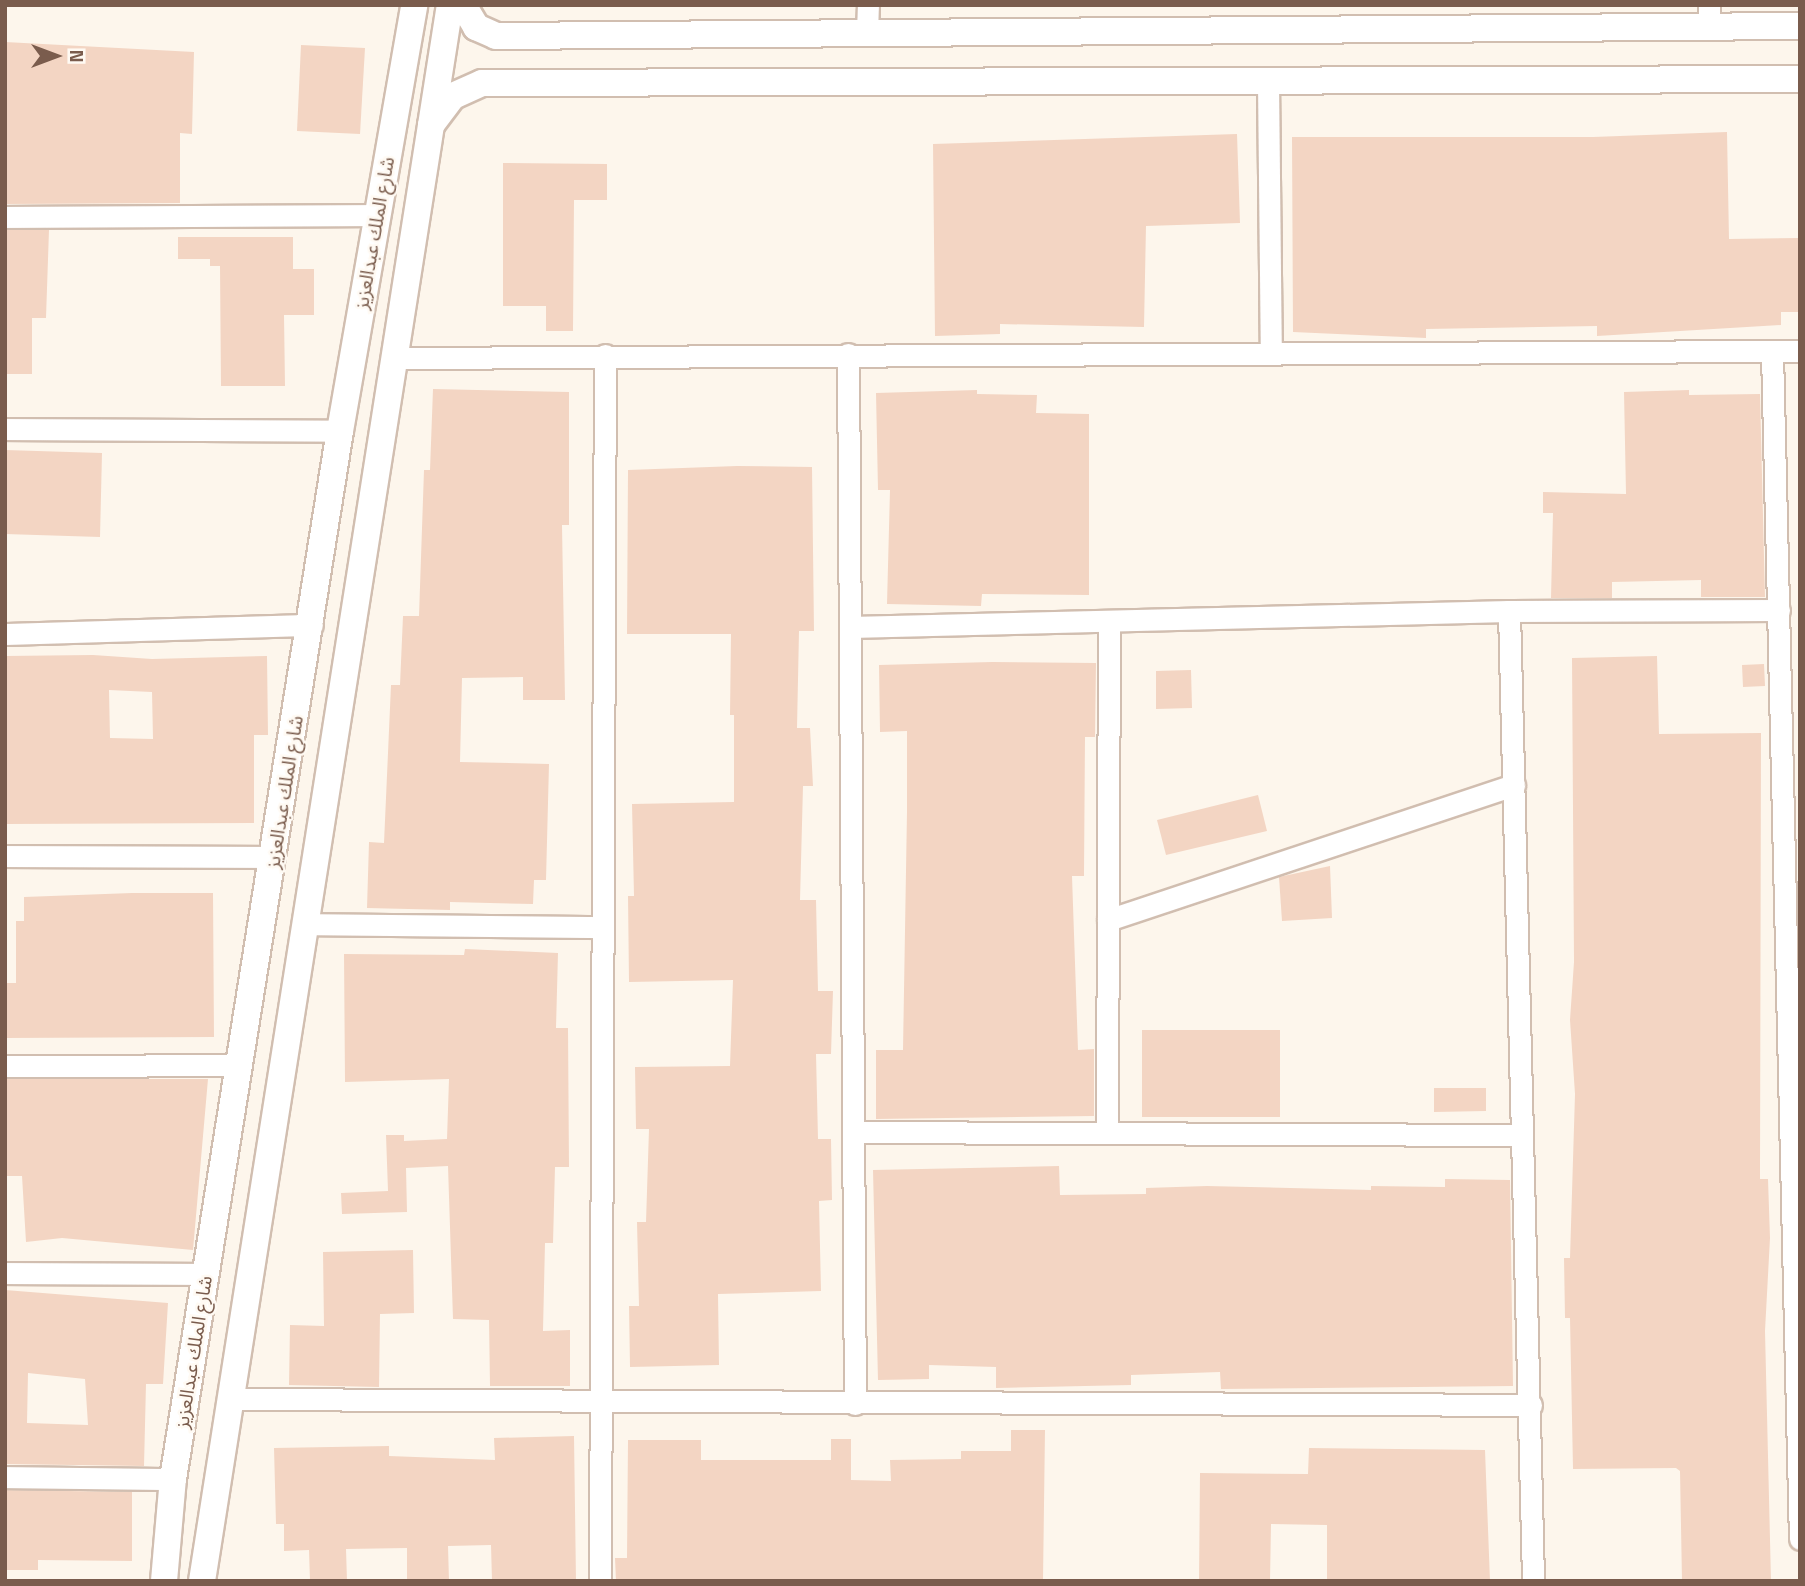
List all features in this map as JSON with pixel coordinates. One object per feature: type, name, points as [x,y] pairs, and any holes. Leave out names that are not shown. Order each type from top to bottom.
[{"type":"street","name":"شارع الملك عبدالعزيز","points":[[164,1581],[173,1479],[205,1274],[312,625],[340,431],[414,5]]},
{"type":"street","name":"شارع الملك عبدالعزيز","points":[[202,1581],[428,130],[450,5]]},
{"type":"street","points":[[463,5],[476,27],[496,36],[867,32],[1709,16],[1800,26]]},
{"type":"street","points":[[867,32],[868,5]]},
{"type":"street","points":[[428,130],[453,96],[482,83],[1800,79]]},
{"type":"street","points":[[1268,81],[1271,353]]},
{"type":"street","points":[[5,217],[377,215]]},
{"type":"street","points":[[1772,352],[1795,1142],[1800,1539]]},
{"type":"street","points":[[394,358],[1800,352]]},
{"type":"street","points":[[848,354],[855,1404]]},
{"type":"street","points":[[600,1581],[605,355]]},
{"type":"street","points":[[5,429],[340,431]]},
{"type":"street","points":[[850,627],[1509,611],[1779,610]]},
{"type":"street","points":[[1509,611],[1531,1405],[1533,1581]]},
{"type":"street","points":[[1107,1133],[1109,621]]},
{"type":"street","points":[[5,634],[312,625]]},
{"type":"street","points":[[1108,920],[1514,785]]},
{"type":"street","points":[[5,856],[274,857]]},
{"type":"street","points":[[303,925],[602,928]]},
{"type":"street","points":[[5,1066],[239,1065]]},
{"type":"street","points":[[853,1132],[1522,1135]]},
{"type":"street","points":[[5,1273],[205,1274]]},
{"type":"street","points":[[229,1399],[855,1404],[1531,1405]]},
{"type":"street","points":[[5,1477],[173,1479]]},
{"type":"building","points":[[5,42],[194,52],[192,134],[180,133],[180,203],[5,204]]},
{"type":"building","points":[[301,45],[365,48],[360,134],[297,131]]},
{"type":"building","points":[[1727,132],[1729,239],[1800,238],[1800,312],[1781,312],[1781,325],[1597,336],[1597,326],[1426,329],[1426,338],[1293,332],[1292,137],[1593,137]]},
{"type":"building","points":[[1237,134],[1240,223],[1146,226],[1144,327],[1000,324],[1000,334],[935,336],[933,144]]},
{"type":"building","points":[[503,163],[607,164],[607,200],[574,200],[573,331],[546,331],[546,306],[503,306]]},
{"type":"building","points":[[5,230],[49,230],[46,318],[32,318],[32,374],[5,374]]},
{"type":"building","points":[[178,237],[293,237],[293,269],[314,269],[314,315],[284,315],[285,386],[221,386],[220,266],[210,266],[210,259],[178,259]]},
{"type":"building","points":[[433,389],[569,392],[569,525],[562,525],[565,700],[523,700],[523,677],[462,678],[460,762],[549,764],[546,880],[534,880],[533,904],[450,902],[450,910],[367,908],[369,842],[384,843],[391,685],[400,685],[403,616],[419,616],[424,470],[430,470]]},
{"type":"building","points":[[977,390],[977,394],[1037,395],[1036,413],[1089,414],[1089,595],[982,594],[981,606],[887,604],[890,490],[878,490],[876,393]]},
{"type":"building","points":[[1689,390],[1689,395],[1760,394],[1765,597],[1701,597],[1701,580],[1612,582],[1612,598],[1551,598],[1553,513],[1543,513],[1543,492],[1626,494],[1624,392]]},
{"type":"building","points":[[5,450],[102,453],[100,537],[5,534]]},
{"type":"building","points":[[737,466],[812,467],[814,631],[799,631],[797,728],[810,728],[813,786],[803,786],[800,900],[816,900],[818,991],[833,991],[831,1054],[816,1054],[818,1139],[831,1139],[832,1200],[819,1201],[821,1291],[718,1294],[719,1365],[630,1367],[629,1306],[639,1306],[637,1222],[646,1222],[649,1129],[636,1129],[635,1067],[730,1066],[733,980],[629,982],[628,896],[634,896],[632,804],[734,802],[734,715],[730,715],[731,634],[627,634],[628,470]]},
{"type":"building","points":[[93,655],[152,659],[267,656],[268,735],[254,735],[254,823],[5,824],[5,656]],"holes":[[[109,690],[152,692],[153,739],[110,738]]]},
{"type":"building","points":[[1657,656],[1659,734],[1761,733],[1760,1179],[1768,1179],[1770,1238],[1765,1331],[1771,1581],[1682,1581],[1680,1471],[1676,1468],[1573,1469],[1570,1318],[1565,1318],[1564,1258],[1570,1258],[1575,1094],[1570,1020],[1574,962],[1572,658]]},
{"type":"building","points":[[1096,663],[1095,737],[1085,737],[1084,876],[1072,876],[1078,1050],[1094,1049],[1094,1116],[876,1119],[876,1050],[903,1050],[907,811],[907,731],[880,732],[879,665]]},
{"type":"building","points":[[1764,664],[1765,686],[1743,687],[1742,665]]},
{"type":"building","points":[[1191,670],[1192,708],[1156,709],[1156,671]]},
{"type":"building","points":[[1258,795],[1267,831],[1166,855],[1157,820]]},
{"type":"building","points":[[1330,866],[1332,918],[1282,921],[1279,877]]},
{"type":"building","points":[[213,893],[214,1037],[5,1038],[5,983],[16,983],[16,921],[24,921],[24,897]]},
{"type":"building","points":[[465,949],[558,953],[556,1028],[568,1028],[569,1167],[555,1167],[553,1243],[545,1243],[543,1331],[570,1330],[570,1386],[490,1386],[489,1320],[453,1319],[448,1166],[406,1168],[407,1212],[342,1214],[341,1193],[388,1191],[386,1135],[404,1135],[404,1141],[447,1139],[449,1079],[345,1082],[344,954],[464,955]]},
{"type":"building","points":[[1142,1030],[1280,1030],[1280,1117],[1142,1117]]},
{"type":"building","points":[[5,1079],[208,1079],[193,1250],[62,1238],[26,1242],[22,1176],[5,1176]]},
{"type":"building","points":[[1434,1088],[1486,1088],[1486,1111],[1434,1112]]},
{"type":"building","points":[[1059,1166],[1060,1195],[1146,1194],[1146,1188],[1207,1186],[1371,1190],[1371,1186],[1445,1187],[1445,1179],[1510,1180],[1513,1386],[1221,1389],[1220,1372],[1131,1375],[1131,1385],[996,1388],[996,1367],[929,1365],[929,1379],[878,1380],[873,1170]]},
{"type":"building","points":[[413,1250],[414,1313],[380,1314],[379,1387],[289,1385],[290,1325],[324,1326],[323,1252]]},
{"type":"building","points":[[5,1290],[168,1303],[163,1384],[146,1384],[144,1466],[5,1464]],"holes":[[[28,1373],[85,1379],[88,1425],[27,1423]]]},
{"type":"building","points":[[1011,1430],[1045,1430],[1043,1581],[616,1581],[615,1558],[627,1558],[628,1440],[701,1440],[701,1460],[831,1460],[831,1439],[851,1439],[851,1480],[891,1481],[890,1460],[961,1459],[961,1451],[1011,1451]]},
{"type":"building","points":[[574,1436],[576,1581],[492,1581],[491,1545],[448,1546],[449,1581],[407,1581],[407,1548],[346,1549],[347,1581],[310,1581],[309,1550],[284,1551],[284,1524],[276,1524],[274,1448],[389,1446],[389,1456],[495,1460],[494,1438]]},
{"type":"building","points":[[1309,1448],[1485,1450],[1490,1581],[1327,1581],[1327,1525],[1271,1524],[1270,1581],[1199,1581],[1200,1473],[1308,1474]]},
{"type":"building","points":[[5,1490],[132,1492],[132,1561],[38,1560],[38,1570],[5,1570]]}]
